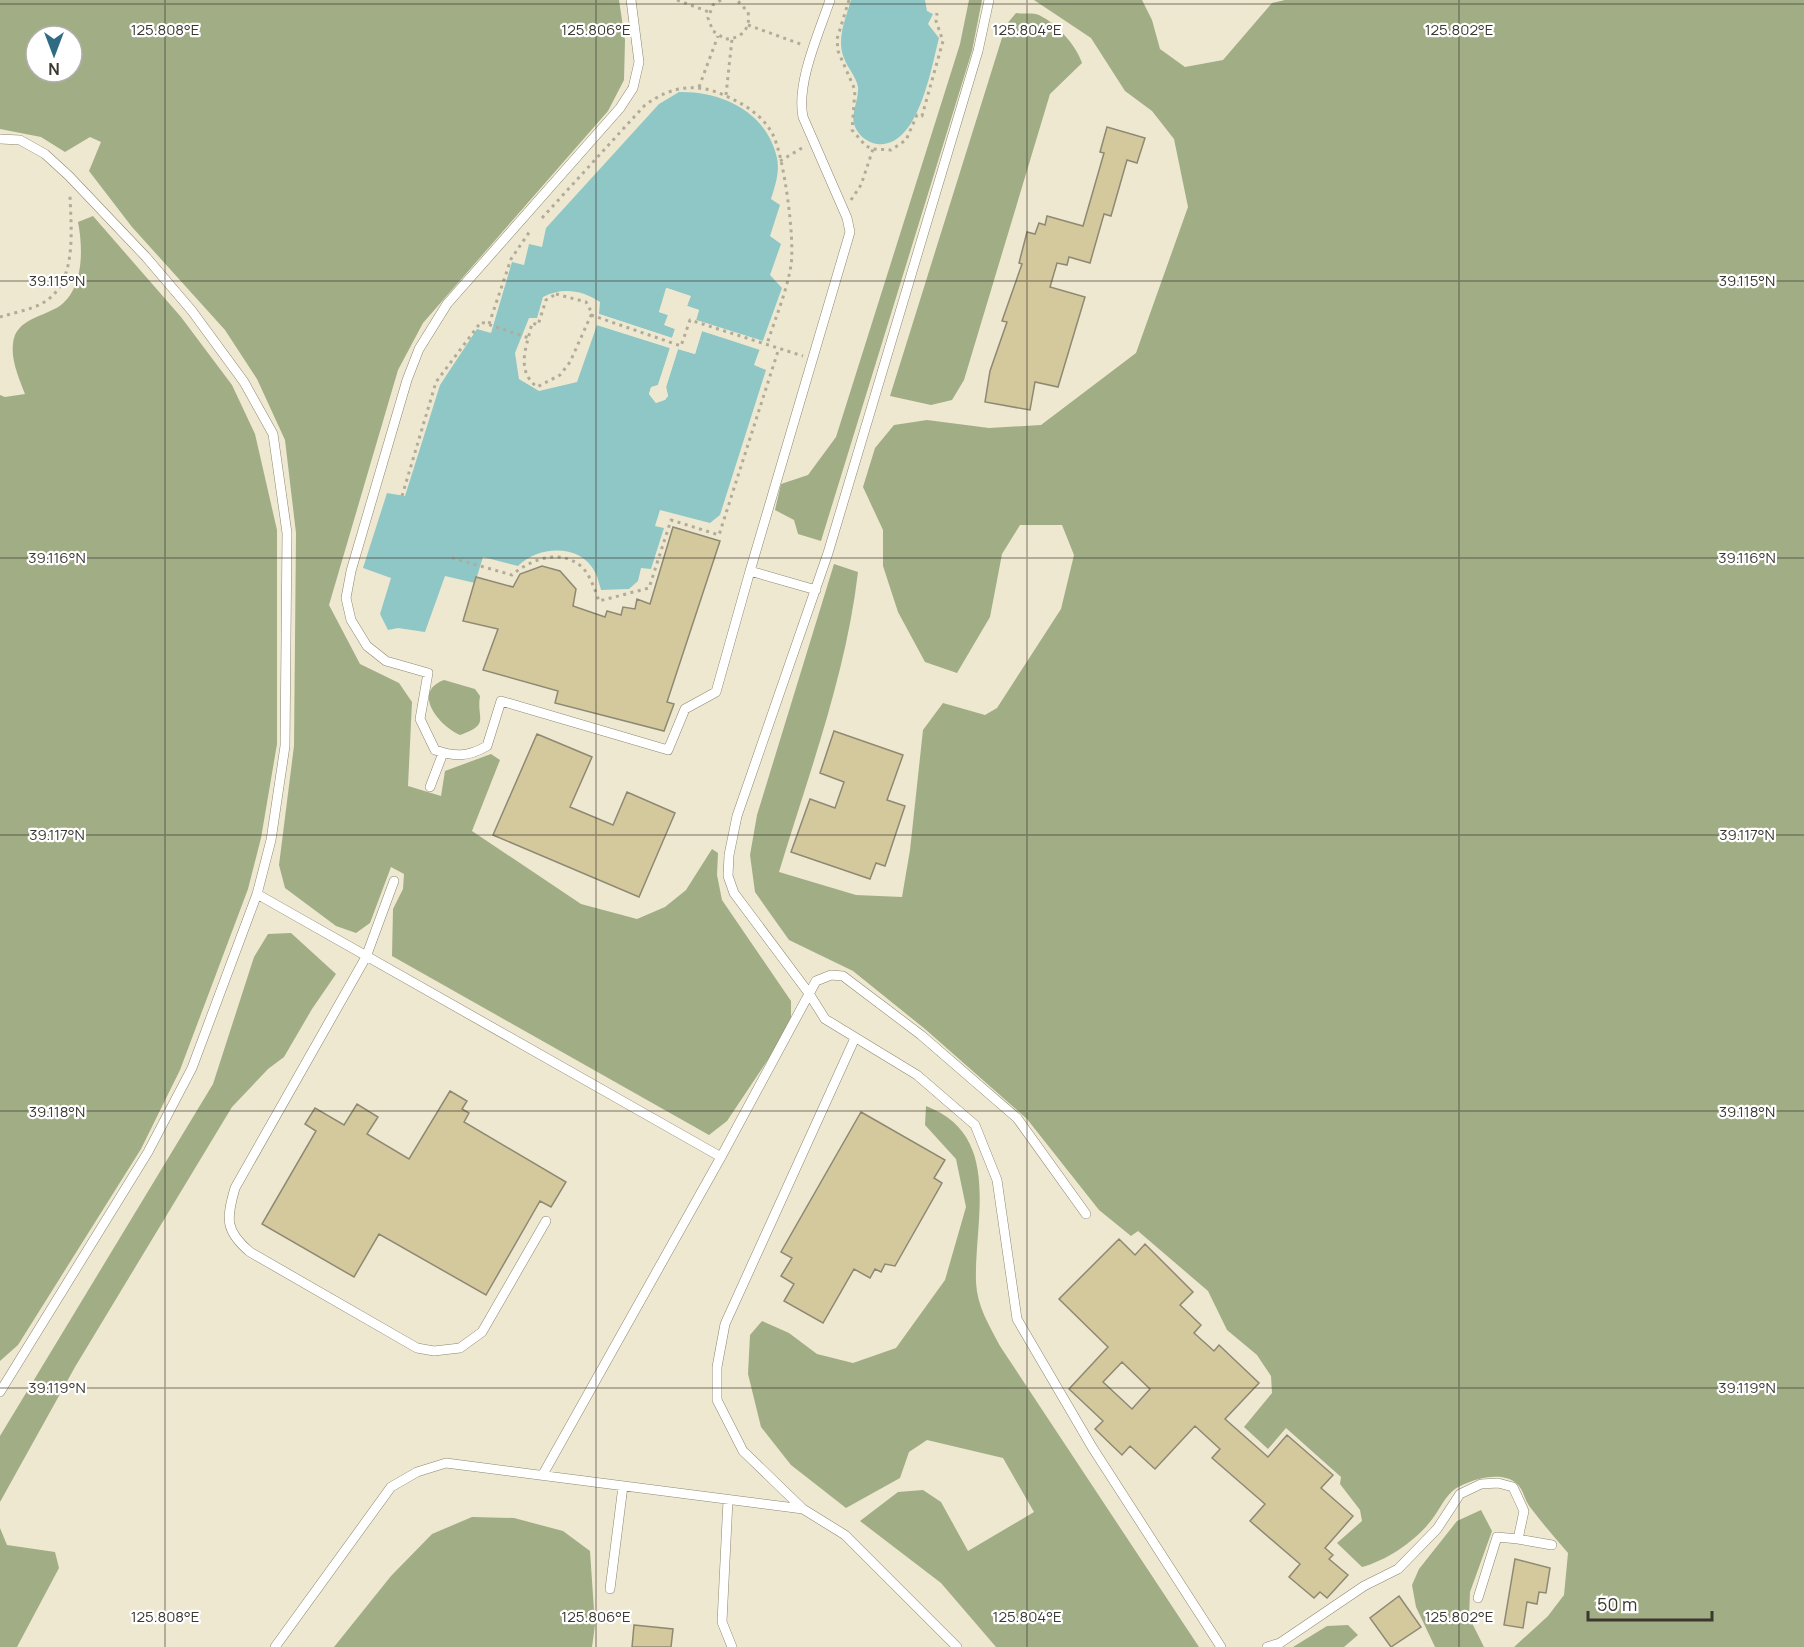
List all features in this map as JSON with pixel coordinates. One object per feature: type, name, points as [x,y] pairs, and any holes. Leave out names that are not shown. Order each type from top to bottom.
[{"type":"lane","points":[[631,0],[639,63],[633,88],[620,108],[447,304],[419,349],[407,380],[351,571],[346,598],[351,620],[367,646],[386,661],[428,674],[420,719],[435,750],[456,757],[475,753],[487,746],[501,701],[668,750],[685,710],[716,692],[848,246],[850,232],[844,212],[810,133],[800,102],[813,49],[830,0]]},
{"type":"lane","points":[[989,0],[978,51],[816,590],[737,816],[729,855],[728,876],[734,894],[808,992],[825,1019],[917,1075],[975,1125],[997,1180],[1017,1319],[1092,1447],[1221,1647]]},
{"type":"lane","points":[[0,139],[20,140],[45,154],[69,177],[146,257],[192,311],[244,382],[273,434],[287,533],[285,746],[271,840],[257,894],[192,1068],[148,1152],[0,1392]]},
{"type":"lane","points":[[750,571],[816,590]]},
{"type":"lane","points":[[430,787],[443,753]]},
{"type":"lane","points":[[394,881],[366,957],[235,1188],[228,1213],[233,1238],[250,1252],[417,1348],[434,1352],[460,1348],[482,1332],[546,1221]]},
{"type":"lane","points":[[257,894],[721,1157]]},
{"type":"lane","points":[[542,1476],[792,1030],[808,992],[816,981],[831,975],[843,976],[921,1035],[1017,1118],[1086,1214]]},
{"type":"lane","points":[[855,1038],[724,1324],[717,1367],[717,1400],[743,1451],[802,1509],[845,1535],[957,1647]]},
{"type":"lane","points":[[275,1647],[391,1487],[417,1472],[446,1463],[802,1509]]},
{"type":"lane","points":[[1267,1647],[1280,1643],[1364,1586],[1398,1569],[1437,1529],[1460,1494],[1481,1484],[1498,1483],[1513,1487],[1524,1511],[1518,1539]]},
{"type":"lane","points":[[610,1589],[622,1486]]},
{"type":"lane","points":[[728,1500],[722,1622],[732,1647]]},
{"type":"lane","points":[[1478,1598],[1497,1537],[1552,1545]]},
{"type":"path","points":[[678,0],[710,12]]},
{"type":"path","points":[[721,0],[710,12],[710,25],[718,36],[732,39],[739,36],[748,25],[748,12],[739,0]]},
{"type":"path","points":[[849,0],[837,39],[838,51],[855,90],[852,130],[858,139],[873,149],[891,150],[906,140],[917,115],[922,116],[943,41],[936,21],[937,13]]},
{"type":"path","points":[[748,25],[813,49]]},
{"type":"path","points":[[699,87],[718,36]]},
{"type":"path","points":[[726,95],[732,39]]},
{"type":"path","points":[[538,222],[645,105],[663,93],[689,86],[709,88],[747,105],[772,133],[780,161],[789,217],[792,264],[767,344]]},
{"type":"path","points":[[780,161],[801,149],[810,133]]},
{"type":"path","points":[[844,212],[861,184],[873,149]]},
{"type":"path","points":[[0,317],[42,304],[60,285],[72,256],[69,177]]},
{"type":"path","points":[[489,324],[511,259],[531,230],[521,220]]},
{"type":"path","points":[[591,315],[570,362],[560,375],[537,387],[528,380],[523,365],[532,323],[538,325],[546,300],[556,294],[586,302],[591,315],[599,319],[681,346],[690,320],[763,341],[813,359]]},
{"type":"path","points":[[402,496],[436,382],[481,322],[529,338]]},
{"type":"path","points":[[452,558],[512,575],[525,564],[539,559],[554,557],[570,561],[582,567],[599,601],[649,588],[671,520],[719,535],[779,348]]},
{"type":"green space","points":[[0,0],[619,0],[625,40],[624,80],[608,111],[423,323],[398,370],[329,605],[360,664],[399,683],[412,702],[408,786],[441,796],[445,771],[491,754],[500,760],[472,831],[581,904],[637,919],[665,907],[686,890],[712,849],[718,853],[717,875],[722,900],[791,1001],[791,1025],[727,1121],[709,1135],[392,956],[393,909],[403,889],[404,874],[391,867],[370,923],[356,933],[336,926],[285,888],[279,865],[294,746],[296,533],[285,440],[257,379],[225,330],[132,227],[89,171],[101,142],[90,137],[65,152],[41,137],[0,129]]},
{"type":"green space","points":[[969,0],[982,0],[972,51],[821,541],[798,534],[794,520],[775,510],[781,484],[808,475],[836,437],[960,44]]},
{"type":"green space","points":[[1034,0],[1142,0],[1152,20],[1160,49],[1185,67],[1223,60],[1272,3],[1285,0],[1804,0],[1804,1647],[1514,1647],[1548,1616],[1564,1595],[1568,1553],[1530,1507],[1519,1486],[1505,1478],[1488,1477],[1455,1489],[1419,1534],[1392,1554],[1362,1567],[1337,1543],[1362,1521],[1360,1510],[1340,1484],[1341,1477],[1286,1428],[1268,1449],[1244,1427],[1272,1393],[1271,1376],[1257,1355],[1227,1330],[1208,1291],[1138,1231],[1131,1236],[1099,1210],[1027,1119],[925,1029],[853,971],[789,940],[755,892],[750,855],[757,815],[834,564],[858,572],[852,610],[836,686],[779,872],[856,895],[902,897],[910,850],[923,730],[943,703],[985,715],[997,708],[1061,609],[1074,555],[1062,525],[1020,525],[1002,554],[990,617],[957,673],[925,662],[898,612],[883,566],[883,530],[863,487],[875,448],[894,425],[927,420],[989,428],[1041,425],[1136,353],[1188,207],[1174,139],[1152,111],[1125,91],[1091,38]]},
{"type":"green space","points":[[1016,13],[1036,14],[1050,22],[1070,42],[1082,63],[1050,94],[964,380],[952,400],[931,405],[890,396],[1006,25]]},
{"type":"green space","points":[[93,216],[181,317],[232,385],[255,434],[277,530],[277,744],[261,838],[248,889],[180,1070],[141,1149],[18,1345],[0,1361],[0,395],[5,397],[25,394],[13,357],[15,335],[25,323],[61,305],[69,297],[80,266],[81,243],[78,222]]},
{"type":"green space","points":[[444,680],[475,689],[480,696],[480,720],[476,728],[460,735],[437,717],[429,700],[430,692],[434,685]]},
{"type":"green space","points":[[291,933],[336,974],[284,1057],[268,1069],[232,1107],[75,1367],[0,1502],[0,1436],[213,1084],[254,957],[268,934]]},
{"type":"green space","points":[[926,1106],[950,1119],[966,1137],[975,1158],[980,1207],[976,1282],[981,1307],[988,1323],[1000,1346],[1199,1647],[996,1647],[941,1583],[860,1521],[898,1492],[923,1490],[941,1502],[968,1551],[1034,1512],[1003,1458],[927,1440],[909,1452],[900,1478],[846,1508],[791,1465],[761,1427],[748,1374],[750,1335],[762,1321],[789,1333],[817,1354],[853,1363],[896,1348],[945,1280],[966,1207],[956,1159],[925,1125]]},
{"type":"green space","points":[[1481,1510],[1492,1531],[1470,1592],[1469,1617],[1484,1647],[1435,1647],[1416,1607],[1412,1585],[1419,1569],[1457,1521]]},
{"type":"green space","points":[[472,1517],[514,1518],[563,1531],[590,1551],[595,1625],[592,1647],[334,1647],[391,1576],[432,1534]]},
{"type":"green space","points":[[0,1528],[7,1545],[55,1552],[59,1568],[17,1647],[0,1647]]},
{"type":"green space","points":[[1348,1625],[1358,1635],[1344,1647],[1293,1647],[1327,1626]]},
{"type":"water","points":[[851,0],[925,0],[927,11],[933,14],[928,24],[939,38],[927,86],[913,121],[903,134],[891,142],[877,144],[870,142],[855,128],[854,115],[858,87],[844,58],[841,43]]},
{"type":"water","points":[[679,92],[711,95],[726,100],[753,117],[764,128],[772,142],[778,168],[771,199],[780,205],[770,236],[781,244],[770,275],[782,288],[760,347],[762,341],[696,320],[699,310],[687,306],[690,296],[667,288],[659,312],[668,315],[665,325],[675,329],[672,338],[599,314],[600,302],[586,295],[565,291],[543,297],[537,318],[529,318],[515,353],[519,379],[539,391],[577,382],[597,325],[670,348],[658,385],[651,388],[649,394],[656,403],[668,396],[666,387],[678,349],[695,354],[702,331],[760,349],[754,365],[766,370],[720,515],[710,523],[660,510],[655,526],[664,528],[651,569],[641,568],[638,581],[629,589],[601,590],[596,574],[588,563],[569,552],[547,551],[536,554],[518,566],[483,557],[475,583],[445,576],[425,632],[398,628],[388,630],[380,614],[391,578],[363,568],[387,493],[405,496],[440,385],[477,329],[491,333],[512,262],[524,265],[529,244],[542,247],[546,228],[659,104]]},
{"type":"pier","points":[[666,288],[691,296],[687,306],[699,310],[696,320],[763,341],[760,350],[702,331],[695,354],[678,349],[666,387],[668,396],[665,400],[656,403],[649,394],[651,387],[658,385],[670,348],[597,325],[598,322],[672,346],[661,387],[653,390],[657,400],[665,395],[663,386],[676,347],[693,350],[701,328],[758,346],[759,343],[695,322],[696,312],[684,307],[687,298],[668,292],[662,310],[671,314],[668,323],[678,328],[673,341],[599,317],[599,314],[672,338],[675,329],[664,325],[668,315],[659,312]]},
{"type":"building","points":[[1107,127],[1145,138],[1137,163],[1127,160],[1111,216],[1104,214],[1090,263],[1069,257],[1067,265],[1057,263],[1050,287],[1085,297],[1058,387],[1035,382],[1030,410],[985,402],[990,371],[1007,322],[1002,321],[1022,264],[1019,263],[1027,232],[1035,234],[1039,223],[1045,225],[1047,216],[1083,226],[1104,153],[1100,152]]},
{"type":"building","points":[[673,527],[720,541],[667,702],[674,704],[664,731],[555,703],[558,691],[483,670],[498,629],[463,621],[476,577],[513,587],[520,574],[542,566],[560,571],[576,589],[573,606],[605,617],[607,611],[621,615],[623,607],[635,609],[637,599],[650,604]]},
{"type":"building","points":[[834,731],[903,755],[887,800],[905,806],[885,866],[876,863],[870,879],[791,852],[810,799],[835,808],[844,782],[820,773]]},
{"type":"building","points":[[537,734],[592,757],[570,807],[613,825],[627,792],[675,813],[639,897],[493,835]]},
{"type":"building","points":[[450,1091],[467,1101],[462,1109],[469,1113],[464,1122],[566,1182],[551,1207],[540,1201],[486,1295],[379,1234],[354,1277],[262,1224],[316,1131],[305,1124],[315,1108],[344,1125],[357,1104],[378,1117],[367,1134],[409,1159]]},
{"type":"building","points":[[861,1112],[945,1160],[934,1178],[942,1183],[895,1266],[885,1264],[881,1272],[875,1269],[870,1278],[854,1269],[823,1323],[784,1301],[794,1284],[781,1276],[792,1258],[781,1252]]},
{"type":"building","points":[[1119,1239],[1135,1255],[1145,1244],[1193,1292],[1180,1305],[1201,1325],[1194,1333],[1214,1351],[1219,1345],[1259,1383],[1225,1419],[1268,1457],[1287,1435],[1333,1475],[1321,1488],[1353,1516],[1325,1548],[1333,1555],[1329,1559],[1348,1575],[1327,1598],[1320,1592],[1314,1598],[1289,1577],[1300,1564],[1250,1521],[1265,1504],[1212,1458],[1220,1449],[1195,1426],[1155,1469],[1130,1446],[1122,1455],[1095,1429],[1103,1421],[1069,1389],[1108,1347],[1059,1299]],"holes":[[[1122,1362],[1150,1389],[1132,1409],[1103,1382]]]},
{"type":"building","points":[[1515,1559],[1550,1568],[1546,1593],[1539,1592],[1537,1604],[1527,1602],[1523,1628],[1504,1625]]},
{"type":"building","points":[[1399,1596],[1421,1627],[1391,1647],[1370,1618]]},
{"type":"building","points":[[634,1625],[673,1629],[671,1647],[632,1647]]}]
